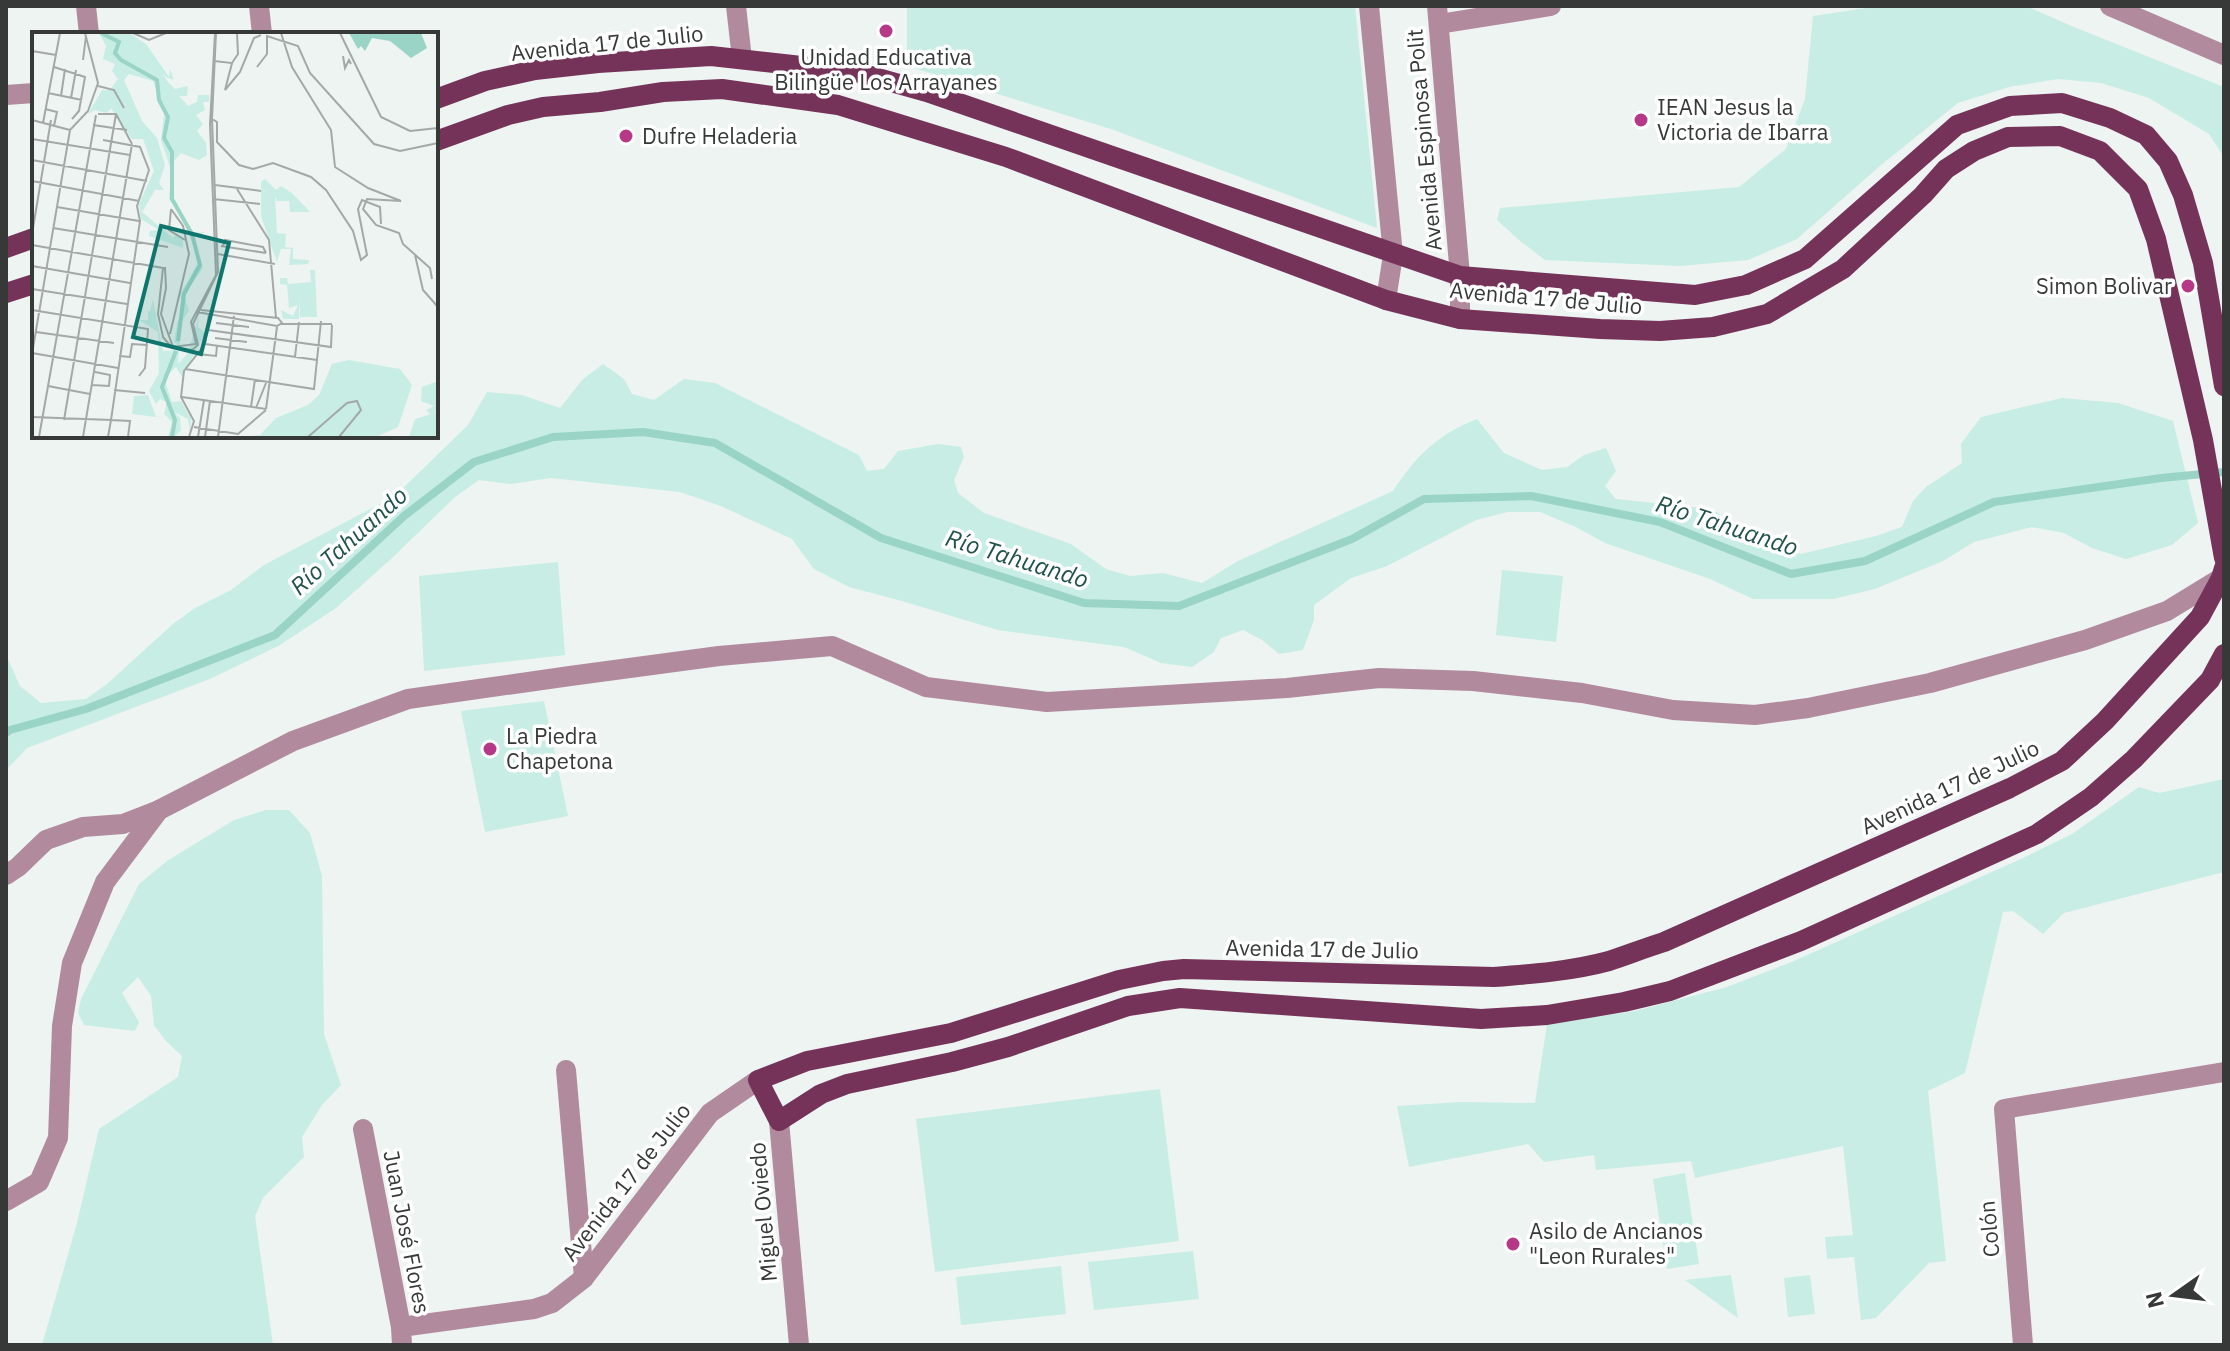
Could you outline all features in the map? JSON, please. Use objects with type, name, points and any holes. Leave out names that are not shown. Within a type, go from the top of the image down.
[{"type":"main road","name":"Avenida 17 de Julio","points":[[438,98],[485,81],[535,70],[598,63],[711,56],[856,72],[901,83],[1460,276],[1695,295],[1746,285],[1805,259],[1957,125],[2010,106],[2062,103],[2110,118],[2146,135],[2168,161],[2183,195],[2203,263],[2224,386]]},
{"type":"main road","name":"Avenida 17 de Julio","points":[[438,140],[508,115],[543,107],[663,92],[722,89],[838,105],[1006,157],[1386,300],[1460,319],[1600,329],[1660,331],[1713,327],[1767,314],[1843,269],[1923,195],[1946,169],[1974,151],[2008,137],[2060,136],[2100,151],[2138,189],[2156,239],[2203,440],[2223,568],[2200,617],[2105,721],[2062,761],[2010,788],[1692,930],[1607,961],[1541,973],[1494,977],[1163,971],[1119,980],[951,1033],[807,1061],[758,1080]]},
{"type":"main road","points":[[6,248],[32,239]]},
{"type":"main road","points":[[6,293],[32,285]]},
{"type":"main road","points":[[779,1121],[821,1094],[847,1084],[1008,1047],[1128,1006],[1180,998],[1481,1019],[1547,1015],[1670,991],[1801,941],[2037,834],[2091,797],[2134,759],[2210,680],[2224,654]]},
{"type":"main road","name":"Miguel Oviedo","points":[[758,1080],[779,1121]]},
{"type":"street","points":[[86,6],[89,32]]},
{"type":"street","points":[[259,6],[262,32]]},
{"type":"street","points":[[736,6],[742,59]]},
{"type":"street","name":"Avenida Espinosa Polit","points":[[1369,6],[1393,255],[1386,300]]},
{"type":"street","points":[[1438,15],[1551,6]]},
{"type":"street","points":[[2110,6],[2224,55]]},
{"type":"street","name":"Avenida Espinosa Polit","points":[[1438,15],[1460,276],[1460,319]]},
{"type":"street","points":[[6,95],[32,93]]},
{"type":"street","points":[[6,875],[46,840],[83,827],[123,824],[159,810],[293,741],[408,699],[733,655],[832,646],[926,687],[1047,702],[1287,688],[1379,678],[1473,681],[1582,693],[1673,710],[1755,715],[1808,708],[1930,683],[2085,640],[2167,611],[2223,568]]},
{"type":"street","points":[[2167,611],[2200,617]]},
{"type":"street","points":[[6,1201],[39,1182],[58,1138],[62,1026],[72,963],[105,882],[159,810]]},
{"type":"street","points":[[566,1070],[584,1278]]},
{"type":"street","name":"Colón","points":[[2023,1345],[2004,1109],[2224,1072]]},
{"type":"street","name":"Avenida 17 de Julio","points":[[402,1336],[552,1303],[584,1278],[710,1113],[758,1080]]},
{"type":"street","name":"Miguel Oviedo","points":[[779,1121],[799,1345]]},
{"type":"street","name":"Juan José Flores","points":[[363,1129],[402,1336]]},
{"type":"green space","points":[[907,6],[1355,6],[1377,228],[1111,129],[907,66]]},
{"type":"green space","points":[[1880,6],[2026,6],[2224,87],[2224,157],[2209,134],[2149,98],[2101,83],[2058,79],[2009,87],[1958,103],[1797,239],[1748,260],[1680,266],[1545,260],[1497,220],[1500,208],[1739,187],[1786,149],[1805,99],[1813,16]]},
{"type":"green space","points":[[603,364],[624,379],[632,394],[654,400],[684,379],[715,383],[859,455],[867,471],[884,469],[898,451],[938,444],[961,447],[964,457],[954,480],[958,493],[984,513],[1071,544],[1106,569],[1130,576],[1163,573],[1202,583],[1238,561],[1393,491],[1410,467],[1439,439],[1477,419],[1504,453],[1542,470],[1567,467],[1584,455],[1606,448],[1616,471],[1605,486],[1616,499],[1711,509],[1769,542],[1801,554],[1902,527],[1913,501],[1926,487],[1962,463],[1961,444],[1981,417],[2062,398],[2118,403],[2173,421],[2198,523],[2172,545],[2126,559],[2092,548],[2064,533],[2032,527],[1974,542],[1943,561],[1875,589],[1833,599],[1753,599],[1710,579],[1605,543],[1540,512],[1508,512],[1476,520],[1387,566],[1351,578],[1314,605],[1314,620],[1303,650],[1279,654],[1243,630],[1221,638],[1214,652],[1192,667],[1161,663],[1124,647],[998,630],[849,587],[814,569],[792,539],[721,506],[680,492],[551,478],[511,484],[479,480],[455,497],[336,608],[280,645],[210,679],[27,748],[6,770],[6,655],[20,686],[41,703],[86,699],[195,608],[231,590],[264,565],[395,496],[468,425],[487,392],[522,395],[560,408],[583,379]]},
{"type":"green space","points":[[558,562],[565,655],[424,671],[419,576]]},
{"type":"green space","points":[[1502,570],[1563,576],[1556,642],[1496,635]]},
{"type":"green space","points":[[544,701],[568,816],[485,832],[461,711]]},
{"type":"green space","points":[[2224,779],[2224,872],[2064,913],[2043,934],[2013,911],[2003,912],[1965,1073],[1928,1091],[1946,1261],[1929,1263],[1876,1318],[1861,1320],[1854,1257],[1827,1259],[1825,1237],[1853,1235],[1843,1146],[1695,1178],[1691,1161],[1596,1170],[1594,1155],[1544,1162],[1528,1144],[1409,1167],[1397,1106],[1461,1102],[1535,1103],[1547,1024],[1635,1011],[1727,987],[1794,961],[2023,858],[2072,834],[2139,787],[2159,793]]},
{"type":"green space","points":[[266,810],[289,810],[310,833],[322,876],[324,1034],[341,1085],[322,1105],[302,1137],[304,1157],[263,1198],[255,1216],[273,1345],[42,1345],[77,1223],[99,1129],[178,1077],[182,1056],[154,1025],[151,996],[138,977],[122,993],[139,1022],[135,1031],[84,1025],[78,1013],[81,999],[139,884],[167,861],[234,820]]},
{"type":"green space","points":[[1160,1089],[1179,1241],[935,1272],[916,1119]]},
{"type":"green space","points":[[1685,1173],[1699,1264],[1667,1269],[1653,1179]]},
{"type":"green space","points":[[1193,1251],[1199,1299],[1094,1310],[1088,1262]]},
{"type":"green space","points":[[1061,1266],[1066,1314],[961,1325],[956,1277]]},
{"type":"green space","points":[[1731,1275],[1738,1318],[1685,1280]]},
{"type":"green space","points":[[1810,1275],[1815,1314],[1788,1317],[1784,1278]]},
{"type":"waterway","name":"Río Tahuando","points":[[6,733],[86,709],[275,635],[404,516],[474,462],[553,437],[643,432],[715,443],[881,538],[1084,603],[1179,606],[1352,539],[1424,499],[1531,496],[1660,522],[1791,574],[1865,561],[1994,502],[2224,472]]},
{"type":"place","name":"Unidad Educativa Bilingüe Los Arrayanes","points":[[886,31]]},
{"type":"place","name":"IEAN Jesus la Victoria de Ibarra","points":[[1641,120]]},
{"type":"place","name":"Dufre Heladeria","points":[[626,136]]},
{"type":"place","name":"Simon Bolivar","points":[[2188,286]]},
{"type":"place","name":"La Piedra Chapetona","points":[[490,749]]},
{"type":"place","name":"Asilo de Ancianos \"Leon Rurales\"","points":[[1513,1244]]}]
